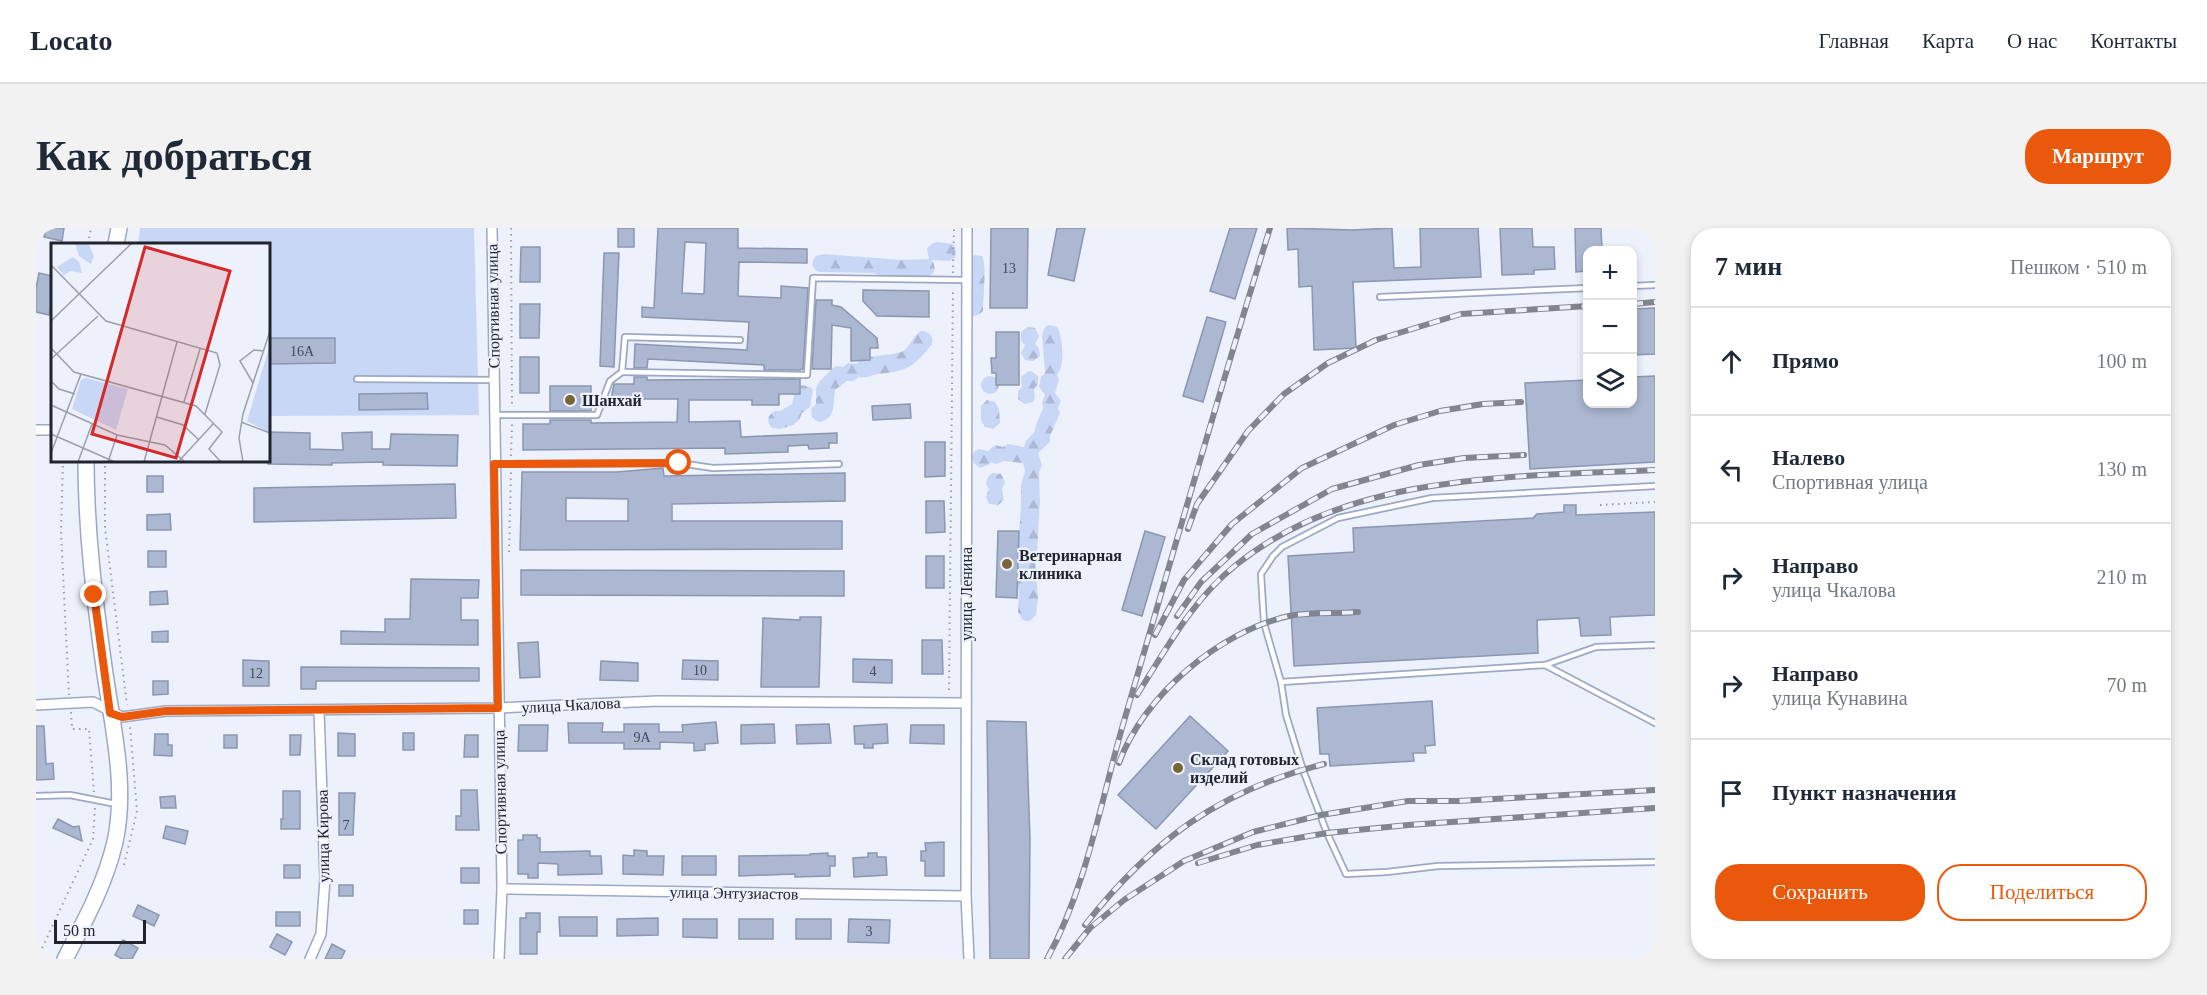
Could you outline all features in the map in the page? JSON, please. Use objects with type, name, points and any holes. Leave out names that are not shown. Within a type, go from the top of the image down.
[{"type":"main road","points":[[116,243],[119,228]]},
{"type":"main road","points":[[65,959],[105,877],[115,840],[120,805],[116,741],[92,583],[86,512],[86,462]]},
{"type":"street","name":"Спортивная улица","points":[[492,228],[502,889],[499,959]]},
{"type":"street","name":"улица Ленина","points":[[967,228],[966,896],[969,959]]},
{"type":"street","name":"улица Чкалова","points":[[36,705],[93,702],[110,713],[122,717],[166,711],[498,708],[658,701],[966,703]]},
{"type":"street","name":"улица Кирова","points":[[310,959],[321,934],[325,879],[320,711]]},
{"type":"street","name":"улица Энтузиастов","points":[[502,889],[966,896]]},
{"type":"lane","points":[[494,415],[597,415],[610,381],[622,372],[807,375],[813,278],[966,280]]},
{"type":"lane","points":[[1637,286],[1655,285]]},
{"type":"lane","points":[[1380,297],[1583,288]]},
{"type":"lane","points":[[622,372],[625,337],[740,340]]},
{"type":"lane","points":[[357,379],[494,380]]},
{"type":"lane","points":[[494,464],[679,463],[713,468],[839,464]]},
{"type":"lane","points":[[1655,486],[1432,498],[1338,518],[1282,547],[1261,574],[1264,623],[1281,682],[1286,715],[1303,770],[1327,833],[1346,874],[1438,866],[1655,862]]},
{"type":"lane","points":[[1281,682],[1545,665],[1596,647],[1655,645]]},
{"type":"lane","points":[[1545,665],[1655,723]]},
{"type":"lane","points":[[36,796],[70,795],[120,805]]},
{"type":"path","points":[[88,243],[91,228]]},
{"type":"path","points":[[509,552],[512,415],[511,228]]},
{"type":"path","points":[[949,690],[954,228]]},
{"type":"path","points":[[1600,505],[1655,502]]},
{"type":"green space","points":[[140,228],[474,228],[479,415],[270,416],[270,243],[138,243]]},
{"type":"green space","points":[[938,242],[953,244],[956,256],[950,261],[932,260],[935,270],[928,277],[894,278],[874,273],[820,272],[813,265],[816,256],[824,254],[902,260],[929,259],[927,248]]},
{"type":"green space","points":[[982,256],[984,282],[983,311],[972,316],[968,315],[970,257]]},
{"type":"green space","points":[[1049,325],[1057,327],[1061,337],[1062,359],[1055,393],[1061,401],[1058,408],[1060,413],[1050,436],[1050,442],[1038,453],[1042,465],[1039,472],[1040,499],[1035,560],[1038,598],[1036,615],[1030,621],[1025,621],[1018,612],[1017,579],[1020,560],[1018,545],[1021,485],[1025,471],[1023,463],[1004,461],[996,464],[991,462],[980,468],[974,463],[973,456],[979,449],[988,451],[995,445],[1003,447],[1008,444],[1024,447],[1035,431],[1045,395],[1039,387],[1041,377],[1045,373],[1042,335],[1045,327]]},
{"type":"green space","points":[[1027,327],[1035,328],[1039,336],[1035,344],[1039,348],[1040,356],[1033,361],[1025,360],[1021,353],[1025,345],[1021,341],[1021,332]]},
{"type":"green space","points":[[921,331],[930,334],[932,344],[909,367],[847,381],[835,390],[831,415],[824,421],[818,422],[812,417],[811,409],[816,404],[816,389],[819,382],[833,368],[843,367],[848,363],[856,364],[866,358],[901,352]]},
{"type":"green space","points":[[1031,371],[1038,376],[1038,384],[1034,389],[1033,402],[1025,404],[1018,399],[1018,391],[1022,387],[1021,377]]},
{"type":"green space","points":[[986,376],[994,376],[999,381],[997,392],[986,394],[981,389],[981,381]]},
{"type":"green space","points":[[802,385],[813,390],[810,407],[793,425],[780,429],[772,428],[768,421],[770,414],[792,404],[795,391]]},
{"type":"green space","points":[[987,400],[995,402],[999,409],[1000,423],[993,429],[985,427],[981,420],[981,406]]},
{"type":"green space","points":[[993,473],[1001,474],[1005,482],[1002,489],[1004,500],[998,505],[989,504],[986,497],[989,489],[987,480]]},
{"type":"building","points":[[46,228],[64,228],[62,241],[44,237]]},
{"type":"building","points":[[618,228],[634,228],[634,247],[618,247]]},
{"type":"building","points":[[658,228],[738,228],[738,248],[807,249],[807,263],[739,262],[738,296],[781,298],[781,286],[808,288],[803,369],[764,370],[764,365],[648,359],[647,368],[634,368],[635,344],[747,350],[749,322],[642,317],[642,307],[654,308]],"holes":[[[685,242],[706,243],[704,294],[682,293]]]},
{"type":"building","points":[[991,228],[1028,228],[1027,308],[990,308]]},
{"type":"building","points":[[1057,228],[1085,228],[1074,281],[1048,275]]},
{"type":"building","points":[[1230,228],[1257,228],[1235,299],[1210,291]]},
{"type":"building","points":[[1287,228],[1352,230],[1392,228],[1394,268],[1421,267],[1420,228],[1478,228],[1481,277],[1353,282],[1356,348],[1314,350],[1312,286],[1299,287],[1298,249],[1288,250]]},
{"type":"building","points":[[1500,228],[1532,228],[1533,247],[1554,247],[1555,269],[1534,270],[1534,274],[1502,275]]},
{"type":"building","points":[[1575,228],[1601,228],[1602,246],[1583,246],[1583,271],[1576,272]]},
{"type":"building","points":[[521,247],[540,247],[540,282],[520,282]]},
{"type":"building","points":[[604,253],[619,253],[614,367],[600,366]]},
{"type":"building","points":[[39,273],[51,276],[49,315],[36,312],[36,288]]},
{"type":"building","points":[[863,290],[929,291],[929,317],[877,316],[863,301]]},
{"type":"building","points":[[816,300],[832,300],[832,305],[841,307],[877,338],[878,348],[870,348],[870,360],[851,361],[851,328],[832,325],[831,369],[812,369]]},
{"type":"building","points":[[520,304],[540,304],[539,338],[520,338]]},
{"type":"building","points":[[1655,308],[1655,354],[1637,355],[1637,309]]},
{"type":"building","points":[[1207,317],[1226,322],[1203,402],[1183,396]]},
{"type":"building","points":[[996,332],[1019,332],[1019,385],[996,385],[996,373],[992,373],[991,358],[996,358]]},
{"type":"building","points":[[270,338],[335,338],[335,363],[270,364]]},
{"type":"building","points":[[520,357],[539,357],[539,393],[520,393]]},
{"type":"building","points":[[1655,376],[1655,462],[1530,469],[1525,383],[1583,380],[1583,408],[1637,408],[1637,377]]},
{"type":"building","points":[[634,377],[647,377],[647,380],[800,379],[800,394],[779,394],[779,405],[752,405],[752,400],[689,400],[689,422],[740,421],[741,437],[837,433],[837,443],[829,443],[829,448],[809,449],[808,445],[788,446],[788,452],[725,454],[725,448],[523,450],[523,424],[550,424],[550,420],[591,420],[591,423],[677,422],[678,399],[611,399],[614,384],[634,384]]},
{"type":"building","points":[[550,386],[591,386],[591,411],[550,411]]},
{"type":"building","points":[[427,393],[428,409],[359,410],[359,394]]},
{"type":"building","points":[[910,404],[911,418],[873,420],[872,406]]},
{"type":"building","points":[[270,432],[310,433],[310,449],[343,450],[342,433],[372,432],[372,449],[390,449],[391,434],[458,435],[457,466],[383,465],[383,462],[332,463],[332,465],[268,464],[270,462]]},
{"type":"building","points":[[925,442],[945,442],[945,476],[925,477]]},
{"type":"building","points":[[663,468],[664,476],[845,473],[845,501],[672,504],[672,521],[842,521],[842,549],[520,550],[522,472],[617,472]],"holes":[[[566,498],[628,499],[628,521],[566,521]]]},
{"type":"building","points":[[147,476],[163,476],[163,492],[147,492]]},
{"type":"building","points":[[455,484],[456,518],[254,522],[254,488]]},
{"type":"building","points":[[926,501],[944,501],[945,532],[926,533]]},
{"type":"building","points":[[1564,505],[1576,505],[1576,515],[1655,512],[1655,615],[1610,617],[1611,635],[1581,636],[1579,618],[1537,620],[1538,653],[1294,666],[1288,556],[1354,552],[1353,528],[1533,518],[1537,514],[1564,512]]},
{"type":"building","points":[[170,514],[171,530],[147,530],[147,515]]},
{"type":"building","name":"Ветеринарная клиника","points":[[998,531],[1019,531],[1017,598],[996,597]]},
{"type":"building","points":[[1145,531],[1165,537],[1142,616],[1122,610]]},
{"type":"building","points":[[148,551],[166,551],[166,567],[148,567]]},
{"type":"building","points":[[926,556],[944,556],[944,588],[926,588]]},
{"type":"building","points":[[521,570],[844,571],[844,596],[521,595]]},
{"type":"building","points":[[411,579],[479,580],[478,598],[461,598],[461,620],[478,620],[478,645],[341,644],[341,631],[385,632],[385,619],[410,619]]},
{"type":"building","points":[[167,591],[168,604],[150,605],[150,592]]},
{"type":"building","points":[[800,617],[821,617],[819,687],[761,687],[763,618],[800,620]]},
{"type":"building","points":[[168,631],[168,642],[152,642],[152,632]]},
{"type":"building","points":[[922,640],[942,640],[943,674],[922,674]]},
{"type":"building","points":[[538,642],[540,677],[520,678],[518,643]]},
{"type":"building","points":[[853,659],[892,660],[892,683],[853,682]]},
{"type":"building","points":[[243,660],[269,661],[269,686],[243,686]]},
{"type":"building","points":[[683,660],[718,661],[718,680],[682,679]]},
{"type":"building","points":[[601,661],[638,663],[638,681],[600,680]]},
{"type":"building","points":[[301,667],[479,668],[479,681],[316,681],[316,689],[301,689]]},
{"type":"building","points":[[153,681],[168,681],[168,694],[153,695]]},
{"type":"building","points":[[1432,701],[1435,745],[1425,746],[1426,753],[1413,753],[1414,761],[1330,766],[1329,754],[1320,754],[1317,708]]},
{"type":"building","points":[[1190,716],[1228,751],[1156,829],[1118,795]]},
{"type":"building","points":[[987,721],[1026,722],[1030,839],[1029,959],[990,959]]},
{"type":"building","points":[[716,722],[718,743],[705,744],[705,750],[694,751],[694,743],[660,742],[660,749],[624,749],[624,743],[569,743],[568,723],[603,723],[602,732],[624,732],[624,724],[659,724],[659,732],[683,732],[682,725]]},
{"type":"building","points":[[774,724],[775,743],[741,744],[741,725]]},
{"type":"building","points":[[829,724],[831,743],[797,744],[796,725]]},
{"type":"building","points":[[887,724],[888,743],[873,744],[873,748],[864,748],[864,744],[855,744],[854,726]]},
{"type":"building","points":[[519,725],[548,725],[547,751],[518,751]]},
{"type":"building","points":[[911,725],[944,725],[944,744],[910,743]]},
{"type":"building","points":[[36,726],[44,726],[46,764],[53,763],[54,779],[36,780]]},
{"type":"building","points":[[338,733],[355,734],[355,756],[338,756]]},
{"type":"building","points":[[403,733],[414,733],[414,750],[403,750]]},
{"type":"building","points":[[155,734],[168,734],[168,745],[172,745],[172,756],[154,755]]},
{"type":"building","points":[[224,735],[237,735],[237,748],[224,748]]},
{"type":"building","points":[[290,735],[301,735],[300,755],[290,755]]},
{"type":"building","points":[[465,735],[478,735],[478,757],[464,757]]},
{"type":"building","points":[[461,790],[477,790],[479,830],[456,830],[456,816],[461,816]]},
{"type":"building","points":[[283,791],[300,791],[300,829],[281,829]]},
{"type":"building","points":[[339,793],[355,793],[353,835],[339,835]]},
{"type":"building","points":[[175,796],[176,808],[161,808],[160,797]]},
{"type":"building","points":[[58,819],[73,827],[79,826],[82,841],[53,828]]},
{"type":"building","points":[[166,826],[188,831],[185,844],[163,838]]},
{"type":"building","points":[[523,835],[537,835],[537,838],[540,838],[540,852],[590,851],[590,856],[601,856],[602,874],[558,875],[558,864],[538,863],[538,878],[528,878],[528,874],[518,874],[518,840],[523,840]]},
{"type":"building","points":[[944,842],[944,876],[925,876],[925,861],[921,861],[921,851],[926,851],[925,843]]},
{"type":"building","points":[[634,850],[647,851],[647,856],[664,856],[663,875],[623,874],[623,855],[634,856]]},
{"type":"building","points":[[828,853],[828,856],[835,856],[835,866],[830,866],[830,876],[795,877],[795,874],[739,876],[739,856]]},
{"type":"building","points":[[868,853],[877,853],[877,857],[886,857],[887,875],[854,877],[853,858],[868,857]]},
{"type":"building","points":[[682,856],[716,856],[716,875],[682,875]]},
{"type":"building","points":[[284,865],[300,865],[300,878],[284,878]]},
{"type":"building","points":[[461,868],[479,868],[479,883],[461,883]]},
{"type":"building","points":[[339,885],[353,885],[353,896],[339,896]]},
{"type":"building","points":[[138,905],[159,915],[154,926],[133,916]]},
{"type":"building","points":[[464,910],[478,910],[478,924],[464,924]]},
{"type":"building","points":[[276,912],[300,912],[300,926],[276,926]]},
{"type":"building","points":[[526,913],[540,913],[537,954],[520,954],[520,918],[526,918]]},
{"type":"building","points":[[559,917],[597,917],[597,936],[560,936]]},
{"type":"building","points":[[658,918],[658,935],[617,936],[617,919]]},
{"type":"building","points":[[683,919],[717,919],[717,938],[683,937]]},
{"type":"building","points":[[739,919],[773,919],[773,939],[739,939]]},
{"type":"building","points":[[796,919],[831,919],[831,939],[796,939]]},
{"type":"building","points":[[849,919],[890,920],[889,943],[848,942]]},
{"type":"building","points":[[277,934],[292,942],[285,955],[270,947]]},
{"type":"building","points":[[123,940],[138,948],[132,959],[122,959],[115,955]]},
{"type":"building","points":[[332,944],[345,951],[341,959],[325,959]]},
{"type":"railway","points":[[1047,959],[1061,931],[1083,872],[1124,721],[1270,228]]},
{"type":"railway","points":[[1637,304],[1655,302]]},
{"type":"railway","points":[[1188,529],[1197,504],[1248,431],[1284,394],[1328,363],[1376,340],[1461,314],[1583,306]]},
{"type":"railway","points":[[1155,635],[1184,580],[1232,524],[1302,468],[1394,425],[1440,411],[1483,404],[1521,402]]},
{"type":"railway","points":[[1177,616],[1201,582],[1252,534],[1332,489],[1419,465],[1464,458],[1524,455]]},
{"type":"railway","points":[[1137,695],[1193,609],[1221,578],[1236,565],[1281,535],[1330,512],[1382,496],[1436,485],[1547,475],[1655,470]]},
{"type":"railway","points":[[1119,763],[1130,738],[1146,714],[1165,691],[1211,651],[1263,624],[1289,616],[1358,612]]},
{"type":"railway","points":[[1085,925],[1136,868],[1190,823],[1252,788],[1324,764]]},
{"type":"railway","points":[[1065,959],[1090,928],[1124,900],[1184,861],[1253,832],[1321,815],[1408,801],[1458,801],[1655,790]]},
{"type":"railway","points":[[1198,863],[1257,845],[1327,833],[1408,825],[1655,808]]},
{"type":"place","name":"Шанхай","points":[[570,400]]},
{"type":"place","name":"Ветеринарная клиника","points":[[1007,564]]},
{"type":"place","name":"Склад готовых изделий","points":[[1178,768]]},
{"type":"route","points":[[94,595],[110,713],[122,717],[166,711],[498,708],[494,464],[679,463]]}]
